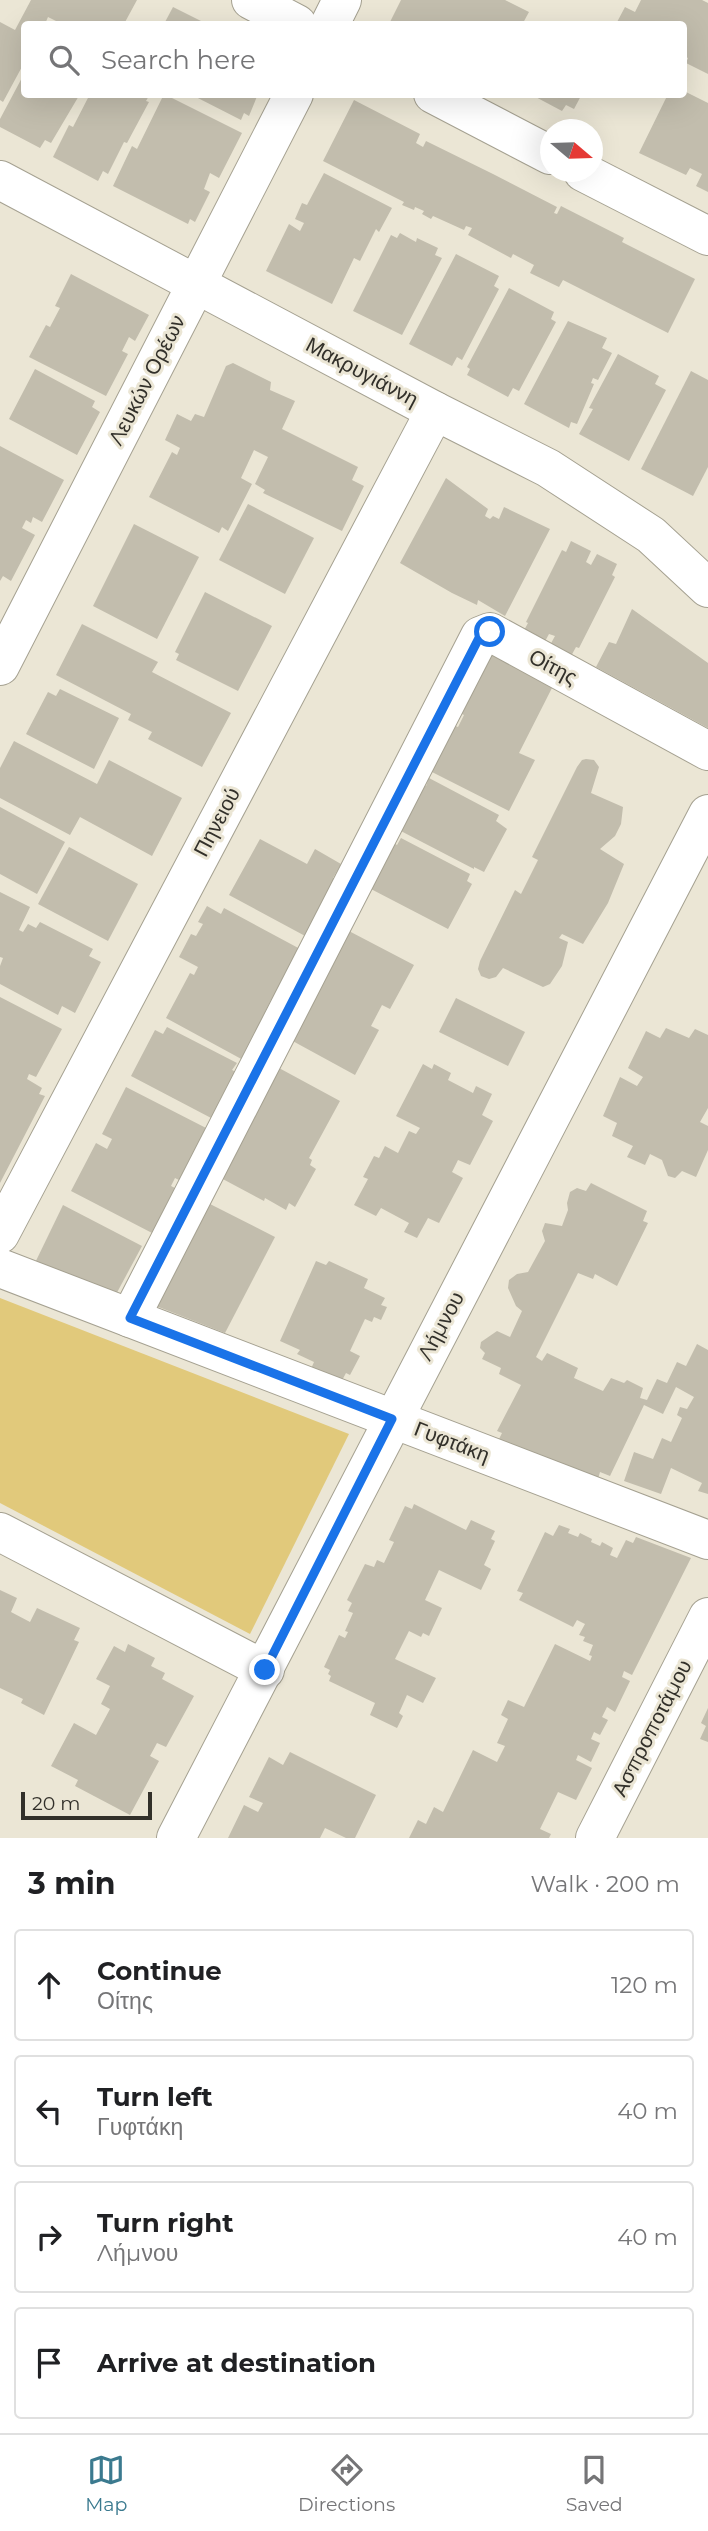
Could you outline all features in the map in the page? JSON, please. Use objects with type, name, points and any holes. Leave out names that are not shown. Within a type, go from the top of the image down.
[{"type":"street","points":[[251,0],[291,21]]},
{"type":"street","points":[[332,21],[342,0]]},
{"type":"street","name":"Λευκών Ορέων","points":[[0,666],[292,98]]},
{"type":"street","points":[[441,98],[540,149]]},
{"type":"street","name":"Μακρυγιάννη","points":[[0,180],[435,411],[548,468],[651,535],[708,588]]},
{"type":"street","points":[[603,182],[708,236]]},
{"type":"street","name":"Πηνειού","points":[[0,1234],[435,411]]},
{"type":"street","name":"Οίτης","points":[[130,1318],[480,636],[490,632],[708,751]]},
{"type":"street","name":"Λήμνου","points":[[176,1838],[708,814]]},
{"type":"street","name":"Γυφτάκη","points":[[0,1268],[708,1540]]},
{"type":"street","points":[[0,1532],[265,1670]]},
{"type":"street","name":"Ασπροποτάμου","points":[[595,1838],[708,1617]]},
{"type":"shaded area","points":[[0,1298],[349,1434],[250,1634],[0,1503]]},
{"type":"building","points":[[31,0],[137,0],[126,21],[56,21],[48,17],[46,21],[21,21],[21,69],[3,102],[0,100],[0,22],[15,30]]},
{"type":"building","points":[[401,0],[505,0],[529,12],[524,21],[390,21]]},
{"type":"building","points":[[641,0],[702,0],[708,3],[708,74],[687,64],[687,21],[618,21],[625,7],[635,12]]},
{"type":"building","points":[[173,7],[201,21],[166,21]]},
{"type":"building","points":[[21,80],[21,98],[78,98],[51,143],[45,140],[40,148],[0,127],[0,119]]},
{"type":"building","points":[[687,92],[708,103],[708,192],[696,186],[702,174],[690,168],[686,175],[639,153],[666,98],[687,98]]},
{"type":"building","points":[[88,98],[148,98],[146,101],[149,102],[127,143],[124,142],[108,174],[103,171],[98,181],[53,157],[69,125],[73,127]]},
{"type":"building","points":[[162,98],[172,98],[242,133],[219,178],[210,173],[204,189],[210,192],[195,222],[190,219],[188,224],[113,186],[132,146],[137,149]]},
{"type":"building","points":[[198,98],[256,98],[249,116],[244,113],[241,120]]},
{"type":"building","points":[[538,98],[580,98],[574,109],[566,105],[562,111]]},
{"type":"building","points":[[354,100],[420,134],[416,143],[423,147],[426,141],[493,174],[557,207],[554,213],[557,214],[561,206],[624,238],[622,242],[695,279],[668,333],[563,280],[559,287],[530,273],[534,265],[513,254],[511,258],[468,235],[472,228],[466,226],[464,230],[433,216],[431,219],[422,214],[424,211],[402,205],[404,202],[323,161]]},
{"type":"building","points":[[324,173],[392,208],[379,232],[376,229],[360,261],[354,258],[332,304],[266,271],[289,224],[300,231],[304,223],[295,219],[302,203],[307,205]]},
{"type":"building","points":[[400,233],[416,242],[417,238],[438,248],[435,255],[442,258],[402,335],[353,311],[391,235],[397,238]]},
{"type":"building","points":[[456,254],[499,276],[494,286],[499,289],[462,360],[457,357],[452,366],[409,344]]},
{"type":"building","points":[[71,274],[149,315],[135,341],[129,337],[122,351],[128,354],[106,396],[29,357],[46,325],[50,327],[60,308],[55,306]]},
{"type":"building","points":[[509,288],[554,312],[551,319],[556,322],[519,391],[513,388],[508,397],[467,375],[470,369],[467,367]]},
{"type":"building","points":[[568,321],[607,338],[602,348],[612,353],[598,380],[593,378],[591,383],[594,384],[577,424],[571,422],[569,428],[524,404]]},
{"type":"building","points":[[618,354],[659,376],[655,384],[666,390],[629,461],[579,434],[593,409],[589,408]]},
{"type":"building","points":[[233,363],[271,382],[270,390],[295,401],[282,429],[358,467],[352,480],[364,486],[342,531],[263,493],[265,490],[255,484],[268,457],[254,450],[241,478],[252,484],[228,531],[222,527],[219,533],[149,497],[172,452],[177,455],[180,448],[165,440],[177,414],[191,421],[195,414],[204,417],[226,366]]},
{"type":"building","points":[[35,369],[95,401],[92,407],[100,412],[77,455],[9,419]]},
{"type":"building","points":[[691,371],[708,380],[708,467],[693,496],[641,469]]},
{"type":"building","points":[[0,446],[64,480],[42,522],[33,517],[31,523],[26,520],[22,528],[35,535],[11,581],[3,576],[0,581]]},
{"type":"building","points":[[446,478],[488,509],[485,516],[490,519],[493,516],[499,519],[504,507],[550,529],[505,616],[478,600],[477,605],[452,593],[400,563]]},
{"type":"building","points":[[248,504],[314,538],[285,594],[219,560]]},
{"type":"building","points":[[134,524],[199,557],[157,639],[93,606]]},
{"type":"building","points":[[571,541],[591,551],[586,562],[591,565],[597,554],[617,564],[612,575],[615,577],[579,648],[576,647],[570,658],[549,647],[555,636],[549,634],[543,645],[522,634],[562,550],[566,552]]},
{"type":"building","points":[[205,592],[272,626],[238,691],[176,660],[179,654],[175,652]]},
{"type":"building","points":[[632,609],[708,663],[708,728],[596,667],[609,642],[616,644]]},
{"type":"building","points":[[82,624],[158,662],[152,672],[231,713],[202,767],[148,739],[152,732],[128,720],[131,714],[56,675]]},
{"type":"building","points":[[491,652],[554,684],[519,753],[535,760],[509,811],[430,771],[453,725],[458,727],[464,715],[460,713]]},
{"type":"building","points":[[60,689],[119,718],[94,769],[26,734],[48,692],[56,696]]},
{"type":"building","points":[[14,741],[97,784],[109,760],[182,798],[152,856],[80,817],[70,835],[0,798],[0,768]]},
{"type":"building","points":[[586,759],[594,760],[599,767],[591,793],[623,807],[621,824],[615,836],[600,849],[624,864],[608,903],[583,944],[562,934],[559,938],[568,942],[562,966],[550,984],[543,987],[503,968],[496,977],[489,979],[481,976],[478,969],[480,961],[515,890],[521,894],[538,860],[532,857],[577,767]]},
{"type":"building","points":[[429,778],[499,815],[496,821],[507,829],[484,872],[397,829],[421,783],[426,786]]},
{"type":"building","points":[[0,807],[65,842],[37,894],[0,874]]},
{"type":"building","points":[[401,838],[470,874],[467,881],[472,884],[448,929],[369,888],[392,842],[397,845]]},
{"type":"building","points":[[260,839],[307,864],[315,849],[341,864],[333,878],[337,880],[307,937],[229,895]]},
{"type":"building","points":[[69,847],[138,884],[108,941],[38,904]]},
{"type":"building","points":[[0,892],[30,907],[19,930],[23,932],[28,924],[36,928],[40,922],[93,949],[89,956],[101,962],[75,1013],[62,1006],[58,1015],[0,984],[3,958],[0,957]]},
{"type":"building","points":[[207,906],[221,914],[224,908],[302,950],[275,1002],[271,1000],[265,1012],[269,1015],[245,1061],[166,1018],[190,973],[194,975],[198,967],[179,957],[191,934],[196,936],[203,924],[198,922]]},
{"type":"building","points":[[347,930],[414,965],[390,1009],[382,1005],[371,1026],[379,1030],[355,1075],[289,1039]]},
{"type":"building","points":[[0,997],[62,1029],[36,1077],[29,1074],[27,1079],[42,1088],[39,1094],[45,1096],[0,1183]]},
{"type":"building","points":[[456,998],[525,1032],[508,1066],[439,1032]]},
{"type":"building","points":[[167,1027],[237,1063],[232,1070],[238,1073],[213,1119],[131,1076],[155,1030],[163,1034]]},
{"type":"building","points":[[666,1028],[689,1038],[695,1029],[708,1035],[708,1108],[700,1122],[708,1126],[708,1150],[696,1177],[682,1171],[675,1178],[668,1176],[662,1160],[650,1154],[645,1165],[627,1157],[633,1146],[612,1136],[617,1123],[603,1116],[620,1077],[637,1086],[643,1077],[628,1068],[646,1031],[660,1038]]},
{"type":"building","points":[[423,1064],[432,1069],[434,1064],[451,1073],[448,1080],[473,1093],[476,1086],[492,1094],[482,1115],[493,1121],[470,1165],[458,1160],[452,1172],[463,1178],[439,1223],[428,1218],[417,1238],[404,1232],[409,1223],[381,1208],[376,1216],[354,1205],[368,1179],[363,1177],[374,1156],[379,1158],[385,1146],[398,1153],[409,1131],[416,1134],[420,1128],[396,1116]]},
{"type":"building","points":[[279,1068],[340,1101],[309,1158],[312,1160],[310,1165],[316,1169],[295,1207],[289,1203],[286,1210],[219,1177]]},
{"type":"building","points":[[126,1087],[208,1129],[181,1181],[175,1178],[171,1186],[177,1189],[154,1234],[71,1191],[96,1143],[107,1149],[112,1139],[102,1134]]},
{"type":"building","points":[[591,1183],[647,1211],[643,1221],[648,1223],[617,1286],[595,1274],[593,1279],[578,1273],[536,1357],[542,1361],[547,1353],[578,1368],[574,1378],[603,1391],[611,1378],[624,1383],[627,1380],[643,1388],[640,1398],[647,1400],[657,1379],[667,1383],[677,1362],[686,1366],[697,1344],[708,1350],[708,1494],[698,1491],[702,1483],[671,1468],[661,1494],[624,1481],[634,1452],[653,1459],[662,1438],[671,1442],[682,1418],[677,1415],[680,1407],[687,1409],[694,1397],[676,1387],[663,1414],[644,1405],[610,1476],[600,1472],[598,1479],[497,1443],[502,1433],[497,1431],[521,1385],[499,1374],[501,1368],[482,1359],[485,1353],[480,1348],[481,1342],[497,1331],[510,1337],[522,1311],[516,1306],[508,1288],[509,1280],[517,1274],[528,1272],[545,1241],[542,1231],[545,1223],[562,1226],[568,1210],[570,1192],[577,1188],[586,1191]]},
{"type":"building","points":[[210,1204],[275,1237],[225,1333],[156,1306]]},
{"type":"building","points":[[63,1205],[142,1246],[113,1300],[33,1267]]},
{"type":"building","points":[[316,1261],[326,1265],[329,1261],[368,1279],[364,1288],[385,1298],[381,1305],[387,1307],[381,1320],[374,1317],[372,1322],[365,1319],[350,1351],[360,1356],[350,1375],[346,1373],[339,1386],[310,1371],[314,1362],[297,1354],[300,1350],[280,1341]]},
{"type":"building","points":[[414,1504],[466,1530],[471,1520],[495,1531],[491,1539],[495,1541],[484,1565],[491,1569],[481,1590],[439,1570],[425,1600],[442,1608],[429,1636],[423,1633],[421,1637],[409,1631],[395,1659],[436,1678],[423,1703],[407,1695],[399,1713],[403,1716],[397,1728],[370,1715],[375,1703],[329,1681],[330,1670],[324,1667],[339,1635],[345,1638],[348,1632],[345,1631],[353,1613],[348,1611],[352,1603],[347,1600],[365,1564],[374,1567],[377,1560],[384,1563],[394,1542],[389,1540],[405,1506],[412,1509]]},
{"type":"building","points":[[559,1525],[570,1529],[568,1533],[578,1537],[580,1533],[592,1539],[591,1542],[600,1546],[602,1542],[613,1548],[610,1555],[617,1558],[626,1540],[633,1543],[636,1537],[691,1558],[632,1675],[624,1671],[622,1677],[630,1681],[615,1712],[607,1707],[602,1717],[608,1720],[600,1735],[594,1732],[591,1739],[600,1743],[591,1762],[578,1755],[576,1760],[592,1768],[576,1800],[558,1792],[540,1829],[551,1834],[549,1838],[409,1838],[418,1820],[426,1824],[434,1807],[443,1812],[473,1750],[497,1762],[505,1746],[497,1743],[508,1719],[501,1715],[508,1700],[524,1707],[555,1644],[590,1661],[593,1645],[583,1641],[585,1637],[579,1635],[585,1624],[577,1620],[573,1627],[519,1600],[523,1593],[517,1591],[545,1532],[553,1536]]},
{"type":"building","points":[[0,1590],[17,1598],[11,1612],[30,1622],[37,1608],[80,1628],[74,1640],[79,1642],[44,1715],[21,1703],[23,1699],[0,1688]]},
{"type":"building","points":[[128,1644],[155,1658],[151,1666],[165,1673],[162,1679],[194,1696],[166,1747],[157,1743],[150,1756],[159,1761],[130,1815],[75,1786],[78,1780],[51,1766],[74,1723],[96,1735],[110,1709],[101,1704],[110,1686],[96,1679],[114,1646],[125,1652]]},
{"type":"building","points":[[708,1708],[708,1742],[700,1739],[706,1726],[701,1723]]},
{"type":"building","points":[[290,1752],[376,1795],[355,1838],[346,1838],[325,1828],[320,1838],[228,1838],[244,1805],[258,1812],[263,1803],[249,1797],[269,1757],[283,1765]]},
{"type":"route","points":[[265,1670],[392,1419],[130,1318],[480,636],[490,632]]}]
